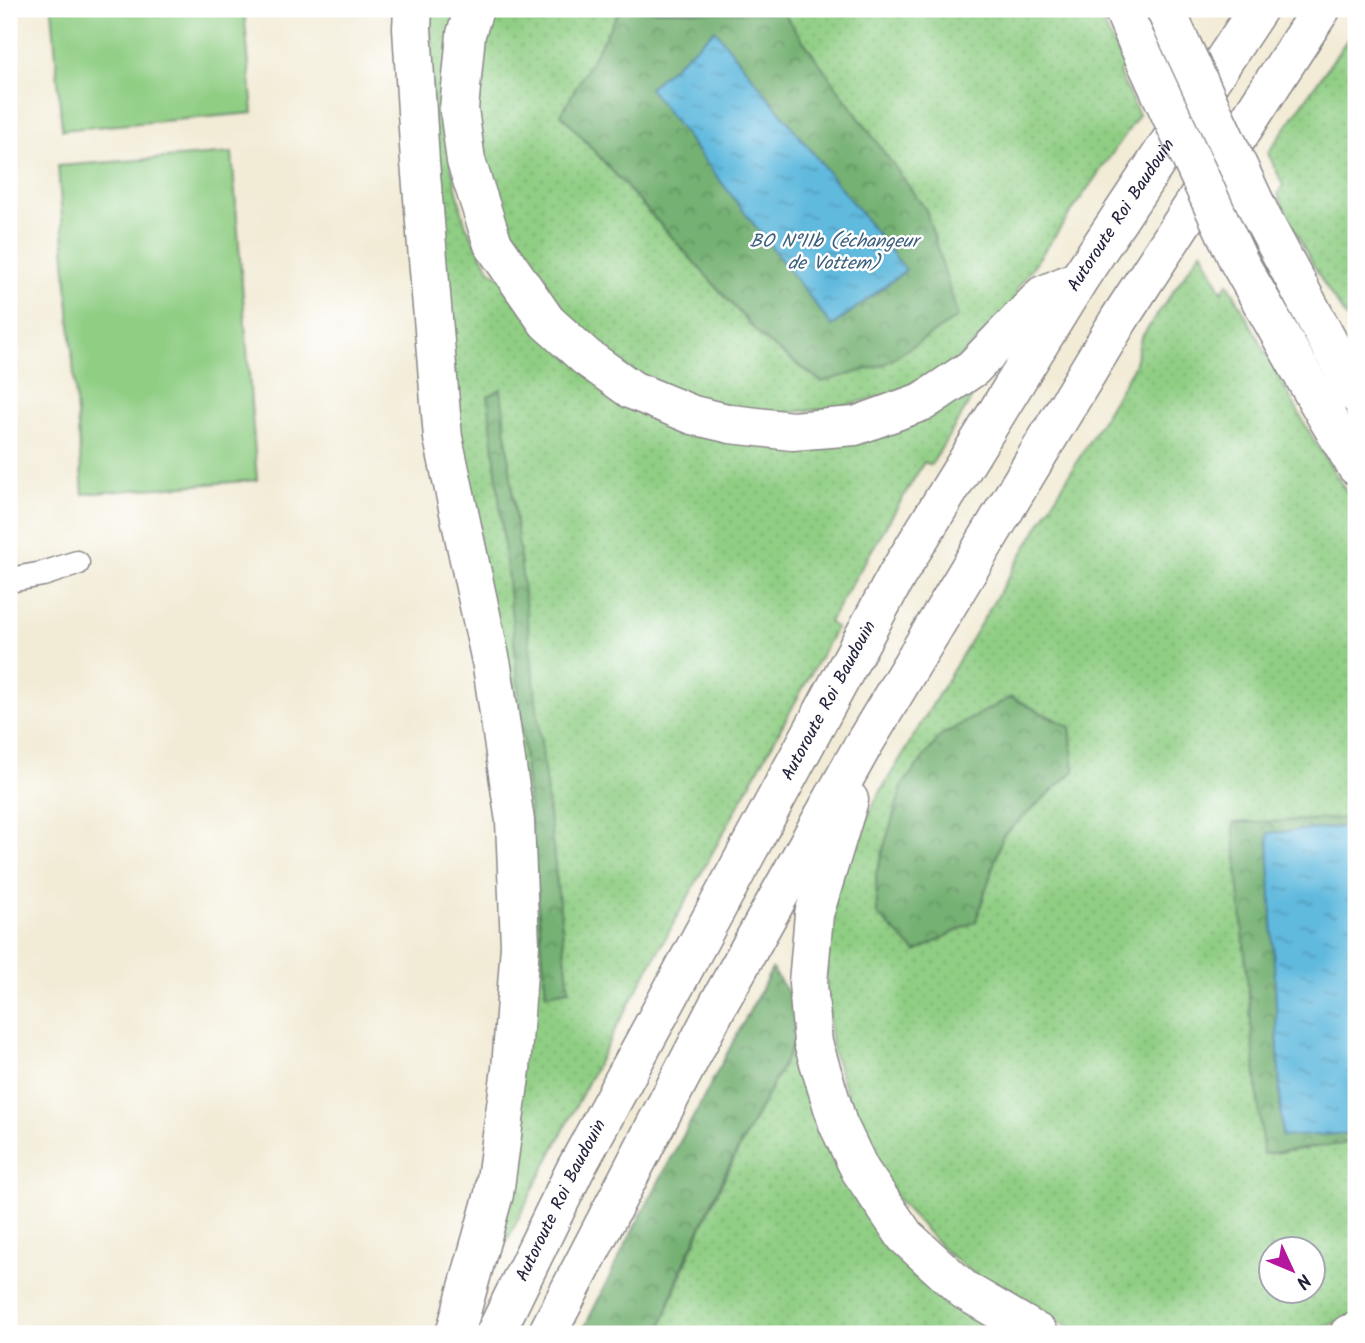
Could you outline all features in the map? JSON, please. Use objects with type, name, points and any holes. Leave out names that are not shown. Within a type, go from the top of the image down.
[{"type":"highway","points":[[413,9],[419,162],[443,438],[492,666],[515,821],[520,945],[511,1069],[494,1194],[455,1334]]},
{"type":"highway","points":[[474,9],[466,34],[459,108],[466,161],[493,244],[547,322],[586,358],[632,390],[693,415],[731,424],[792,431],[855,426],[924,401],[973,368],[1042,295],[1079,279]]},
{"type":"highway","points":[[1123,9],[1239,262],[1356,466]]},
{"type":"highway","points":[[1165,9],[1263,220],[1356,394]]},
{"type":"highway","name":"Autoroute Roi Baudouin","points":[[495,1334],[575,1170],[897,575],[1079,279],[1258,9]]},
{"type":"highway","points":[[547,1334],[719,1003],[862,747],[1120,318],[1321,9]]},
{"type":"highway","points":[[1288,267],[1356,348]]},
{"type":"highway","points":[[862,747],[844,824],[814,914],[808,983],[813,1043],[834,1113],[860,1170],[905,1236],[964,1290],[1039,1334]]},
{"type":"highway","points":[[1349,1334],[1356,1332]]},
{"type":"street","points":[[9,580],[43,574],[77,563]]},
{"type":"green space","points":[[52,9],[244,9],[253,113],[62,130]]},
{"type":"green space","points":[[430,9],[456,9],[451,166],[465,224],[490,270],[737,438],[981,383],[931,465],[924,462],[829,622],[836,628],[617,1026],[476,1301],[521,1047],[452,441],[435,226]],"holes":[[[500,389],[569,990],[546,994],[513,628]]]},
{"type":"green space","points":[[493,9],[1096,9],[1124,65],[1119,73],[1139,115],[1016,291],[1022,298],[949,367],[888,395],[835,408],[783,413],[730,408],[678,393],[623,366],[536,286],[507,237],[487,177],[476,115],[481,50]],"holes":[[[561,114],[822,382],[764,340]]]},
{"type":"green space","points":[[620,10],[783,13],[926,210],[958,317],[883,365],[822,382],[764,340],[561,114]]},
{"type":"green space","points":[[1356,27],[1356,330],[1323,281],[1295,230],[1278,194],[1283,185],[1268,153]]},
{"type":"green space","points":[[232,153],[257,480],[83,494],[58,166]]},
{"type":"green space","points":[[1202,250],[1222,292],[1228,283],[1308,430],[1356,507],[1356,818],[1234,823],[1264,1154],[1356,1142],[1356,1314],[1298,1334],[1093,1334],[1048,1319],[985,1283],[945,1251],[898,1200],[866,1152],[832,1049],[826,989],[828,919],[843,866],[875,801],[1134,366],[1141,338]],"holes":[[[1070,727],[1074,771],[1003,835]]]},
{"type":"green space","points":[[501,389],[569,990],[546,994],[513,628],[488,396]]},
{"type":"green space","points":[[1011,697],[1070,727],[1074,771],[1003,835],[976,921],[916,952],[877,914],[876,874],[903,784],[941,735]]},
{"type":"green space","points":[[1356,818],[1356,1142],[1263,1154],[1233,823]]},
{"type":"green space","points":[[772,969],[794,1001],[800,1033],[726,1172],[678,1277],[659,1334],[581,1334],[633,1230]]},
{"type":"green space","points":[[800,1033],[834,1154],[1014,1334],[659,1334],[705,1218]]},
{"type":"water","name":"BO N°11b (échangeur de Vottem)","points":[[715,30],[906,270],[832,326],[649,88]]},
{"type":"water","points":[[1356,826],[1356,1133],[1282,1137],[1268,833]]}]
